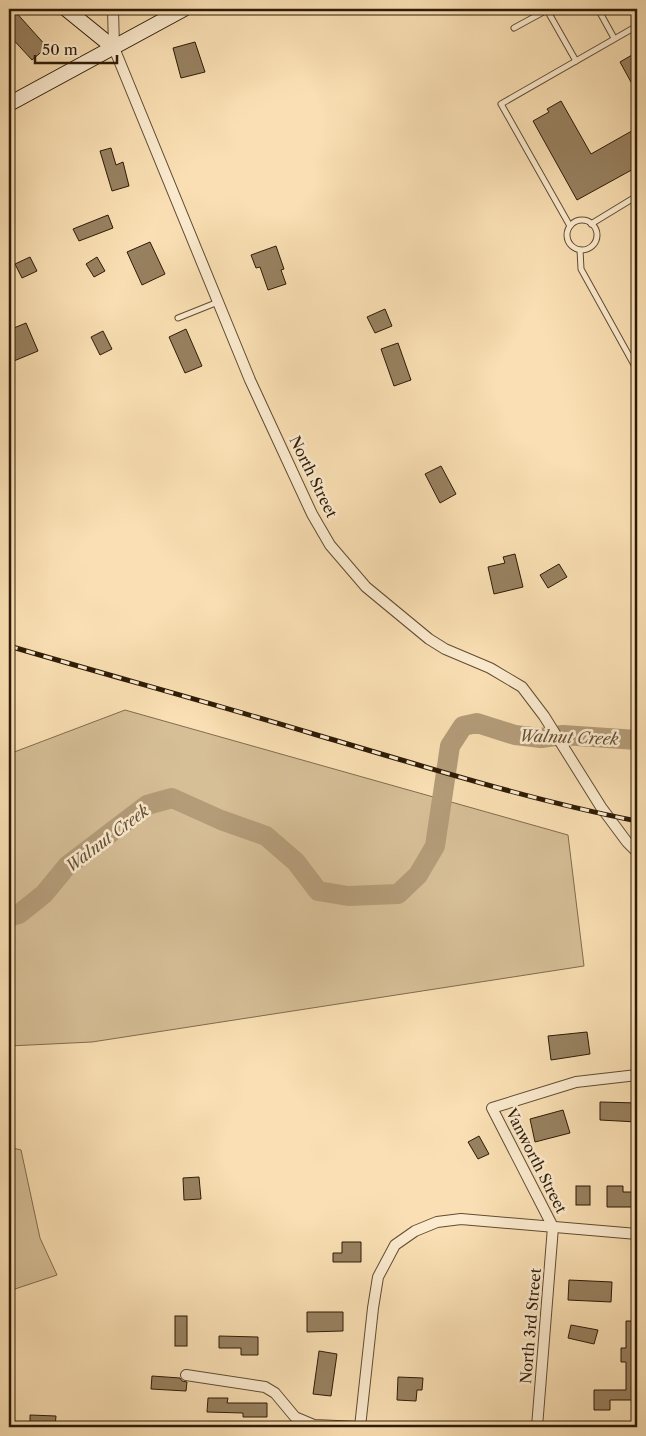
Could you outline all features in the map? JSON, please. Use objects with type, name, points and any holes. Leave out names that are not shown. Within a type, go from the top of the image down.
[{"type":"street","points":[[66,9],[114,48]]},
{"type":"street","name":"North Street","points":[[113,9],[114,48],[250,380],[312,514],[330,545],[366,587],[429,639],[445,649],[490,668],[522,687],[585,782],[622,835],[637,852]]},
{"type":"street","points":[[9,104],[184,9]]},
{"type":"street","name":"Vanworth Street","points":[[554,1227],[492,1108],[576,1082],[637,1075]]},
{"type":"street","points":[[186,1375],[265,1387],[275,1393],[295,1418],[314,1425],[360,1427],[378,1277],[395,1245],[415,1231],[437,1222],[461,1218],[637,1234]]},
{"type":"street","name":"North 3rd Street","points":[[538,1427],[554,1227]]},
{"type":"lane","points":[[598,9],[614,38]]},
{"type":"lane","points":[[514,28],[547,10],[576,61]]},
{"type":"lane","points":[[570,226],[501,104],[637,26]]},
{"type":"lane","points":[[592,224],[637,196]]},
{"type":"lane","points":[[582,220],[592,224],[597,232],[595,242],[589,248],[580,250],[572,247],[566,235],[573,222],[582,220]]},
{"type":"lane","points":[[580,250],[581,269],[636,367]]},
{"type":"lane","points":[[178,318],[218,302]]},
{"type":"shaded area","points":[[125,710],[568,835],[584,966],[92,1042],[9,1046],[9,754]]},
{"type":"shaded area","points":[[9,1147],[21,1150],[40,1238],[57,1275],[9,1291]]},
{"type":"building","points":[[9,9],[13,9],[47,47],[32,60],[9,35]]},
{"type":"building","points":[[195,42],[205,72],[181,78],[173,48]]},
{"type":"building","points":[[637,52],[637,93],[620,62]]},
{"type":"building","points":[[561,101],[591,154],[637,128],[637,167],[577,200],[533,121],[549,112],[547,109]]},
{"type":"building","points":[[111,148],[116,165],[123,162],[129,186],[112,191],[100,151]]},
{"type":"building","points":[[108,215],[113,228],[79,241],[73,229]]},
{"type":"building","points":[[150,242],[165,274],[142,285],[127,252]]},
{"type":"building","points":[[276,246],[284,269],[281,270],[286,284],[268,290],[260,267],[256,268],[251,255]]},
{"type":"building","points":[[30,257],[37,271],[22,278],[15,264]]},
{"type":"building","points":[[97,257],[105,271],[94,277],[86,264]]},
{"type":"building","points":[[385,309],[392,326],[375,333],[367,317]]},
{"type":"building","points":[[26,323],[38,351],[9,363],[9,330]]},
{"type":"building","points":[[186,329],[202,366],[185,373],[169,337]]},
{"type":"building","points":[[103,331],[112,349],[100,355],[91,337]]},
{"type":"building","points":[[398,343],[411,380],[394,386],[381,349]]},
{"type":"building","points":[[441,466],[456,494],[440,503],[425,474]]},
{"type":"building","points":[[515,554],[523,587],[494,594],[488,567],[505,563],[503,557]]},
{"type":"building","points":[[559,564],[567,577],[548,588],[540,575]]},
{"type":"building","points":[[587,1032],[590,1054],[551,1060],[548,1036]]},
{"type":"building","points":[[600,1102],[637,1103],[637,1122],[600,1120]]},
{"type":"building","points":[[563,1110],[570,1133],[535,1142],[530,1119]]},
{"type":"building","points":[[479,1136],[489,1154],[478,1159],[468,1142]]},
{"type":"building","points":[[199,1177],[201,1199],[184,1200],[183,1178]]},
{"type":"building","points":[[576,1186],[590,1186],[590,1205],[576,1205]]},
{"type":"building","points":[[607,1186],[623,1186],[623,1192],[637,1192],[637,1207],[607,1207]]},
{"type":"building","points":[[342,1242],[361,1242],[361,1262],[333,1262],[333,1253],[342,1253]]},
{"type":"building","points":[[569,1280],[612,1282],[611,1302],[568,1300]]},
{"type":"building","points":[[307,1312],[343,1312],[343,1331],[307,1332]]},
{"type":"building","points":[[175,1316],[187,1316],[187,1346],[175,1346]]},
{"type":"building","points":[[626,1321],[637,1321],[637,1400],[610,1400],[610,1410],[594,1410],[594,1390],[626,1390],[626,1362],[621,1362],[621,1348],[626,1348]]},
{"type":"building","points":[[571,1325],[598,1330],[594,1344],[568,1338]]},
{"type":"building","points":[[219,1336],[258,1337],[258,1355],[241,1355],[241,1348],[219,1348]]},
{"type":"building","points":[[319,1351],[337,1354],[331,1396],[313,1394]]},
{"type":"building","points":[[152,1376],[180,1378],[182,1381],[187,1382],[186,1391],[151,1389]]},
{"type":"building","points":[[398,1377],[423,1378],[422,1390],[417,1390],[416,1401],[397,1400]]},
{"type":"building","points":[[208,1398],[228,1398],[227,1403],[267,1403],[267,1417],[243,1417],[243,1413],[207,1412]]},
{"type":"building","points":[[30,1415],[56,1416],[55,1427],[30,1427]]},
{"type":"waterway","name":"Walnut Creek","points":[[9,917],[19,914],[44,894],[67,866],[147,805],[172,798],[221,820],[266,836],[296,862],[318,891],[348,896],[398,894],[418,875],[435,846],[450,746],[463,726],[477,723],[515,735],[541,738],[563,735],[637,740]]},
{"type":"railway","points":[[9,646],[476,782],[597,813],[637,821]]}]
